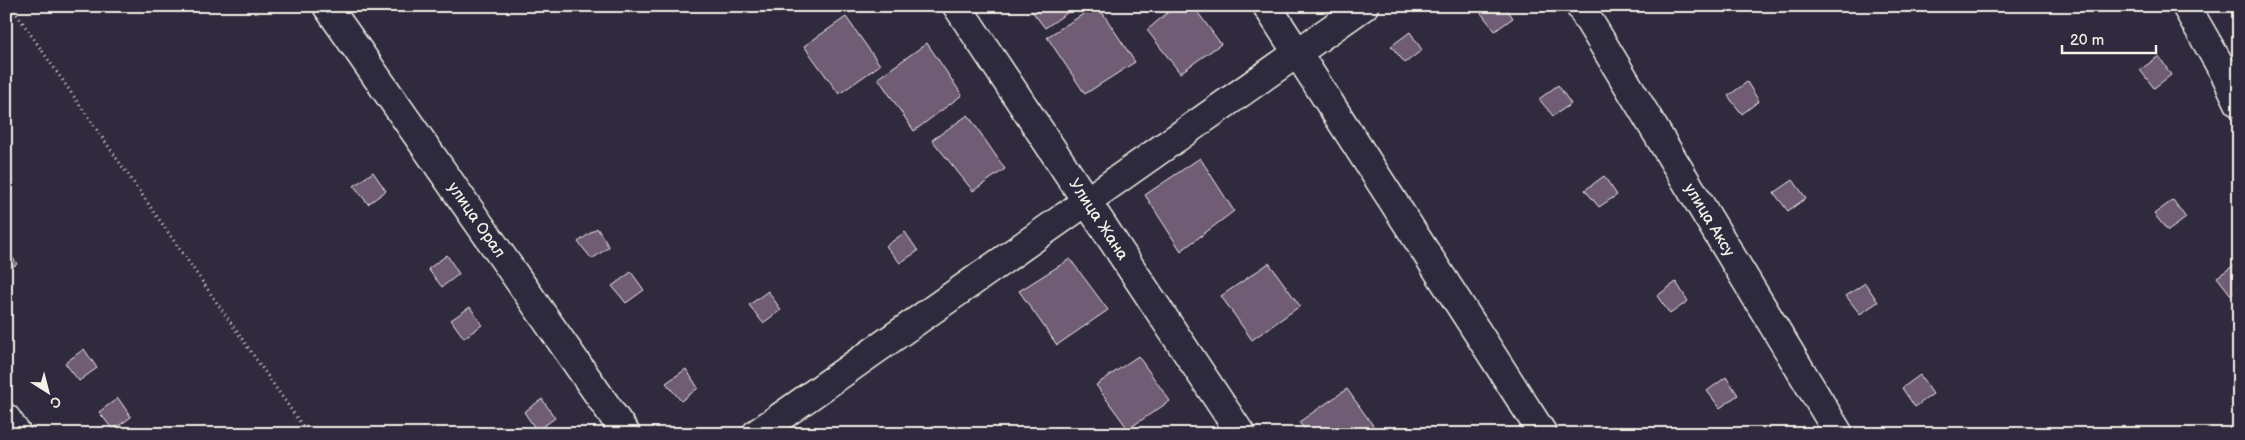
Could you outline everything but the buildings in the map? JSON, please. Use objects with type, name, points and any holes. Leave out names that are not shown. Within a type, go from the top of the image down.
[{"type":"street","name":"улица Орал","points":[[327,6],[626,434]]},
{"type":"street","name":"Улица Жана","points":[[957,6],[1241,434]]},
{"type":"street","points":[[1267,6],[1543,434]]},
{"type":"street","points":[[756,434],[1364,6]]},
{"type":"street","name":"улица Аксу","points":[[1580,6],[1838,434]]},
{"type":"street","points":[[2186,6],[2225,74],[2239,103]]},
{"type":"street","points":[[6,418],[17,434]]},
{"type":"path","points":[[11,6],[308,434]]}]
